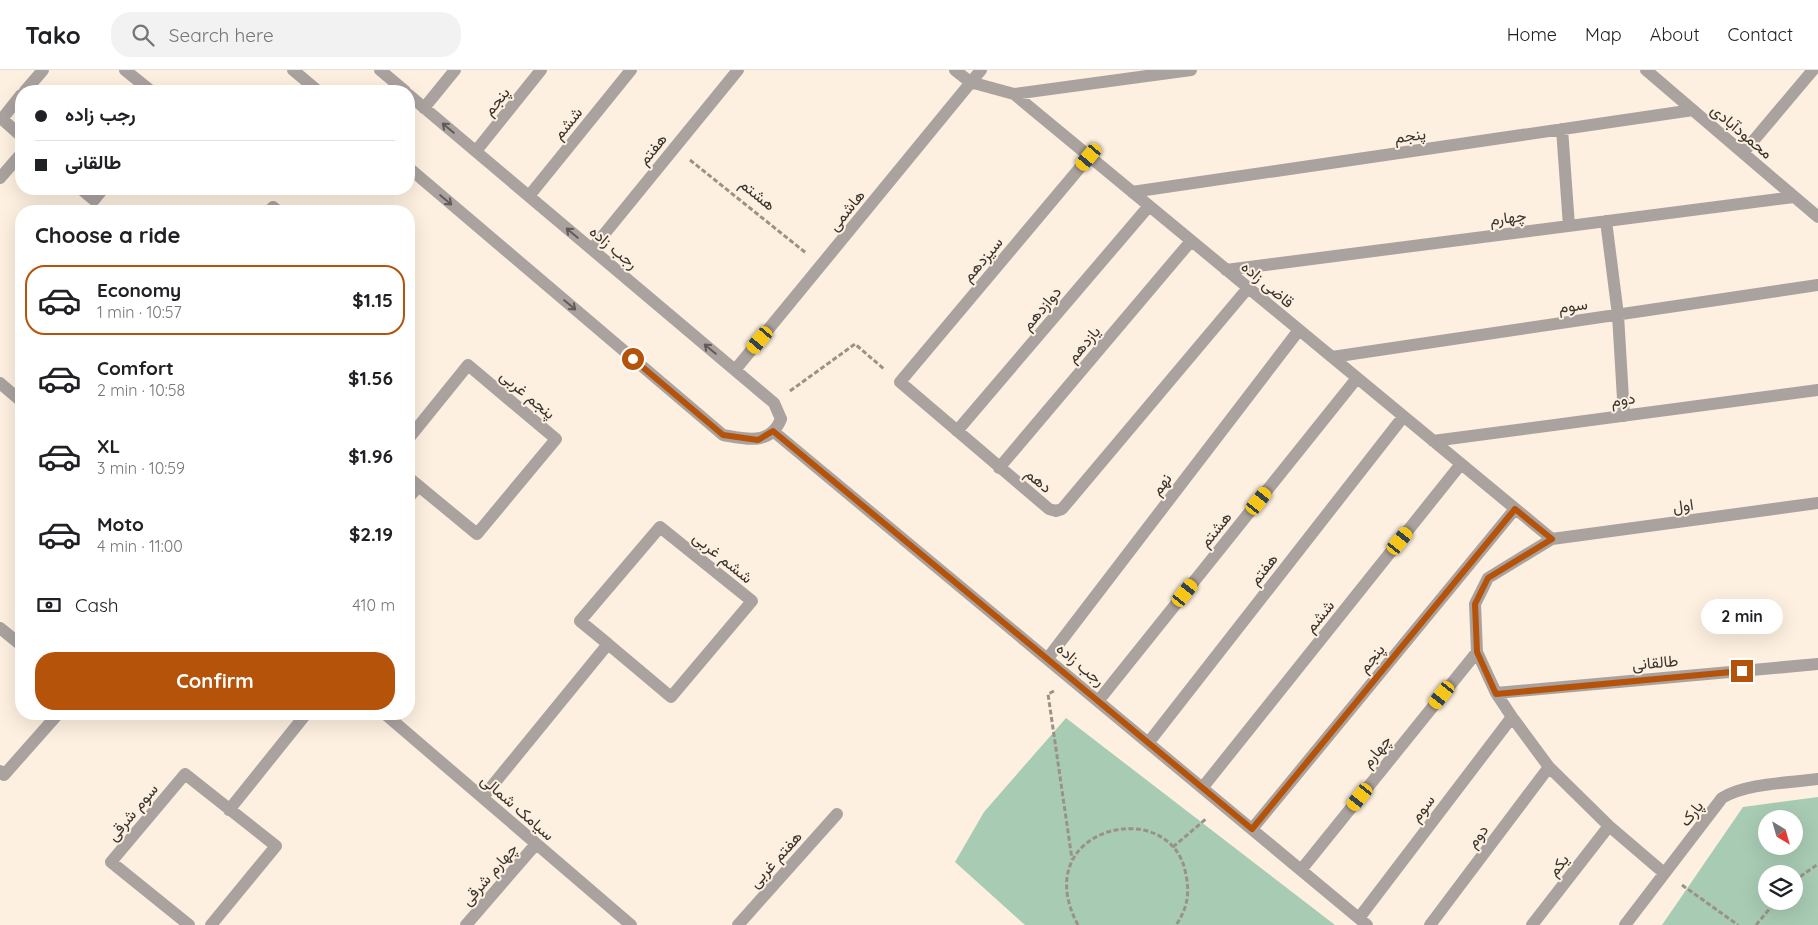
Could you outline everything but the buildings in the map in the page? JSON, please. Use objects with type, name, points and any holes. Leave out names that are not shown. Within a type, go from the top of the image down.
[{"type":"street","points":[[30,85],[43,70]]},
{"type":"street","points":[[124,70],[143,85]]},
{"type":"street","points":[[293,70],[311,85]]},
{"type":"street","points":[[380,70],[398,85]]},
{"type":"street","points":[[424,108],[455,70]]},
{"type":"street","name":"پنجم","points":[[476,151],[541,70]]},
{"type":"street","name":"ششم","points":[[529,196],[631,70]]},
{"type":"street","name":"هفتم","points":[[592,249],[674,146],[738,70]]},
{"type":"street","name":"قاضی زاده","points":[[954,70],[970,82],[1014,94],[1552,539]]},
{"type":"street","name":"هاشمی","points":[[735,370],[981,70]]},
{"type":"street","points":[[1014,94],[1191,70]]},
{"type":"street","name":"محمودآبادی","points":[[1646,70],[1818,218]]},
{"type":"street","points":[[1743,153],[1813,70]]},
{"type":"street","name":"رجب زاده","points":[[415,100],[774,403]]},
{"type":"street","points":[[15,103],[2,119],[15,131]]},
{"type":"street","name":"پنجم","points":[[1132,192],[1693,110]]},
{"type":"street","points":[[1562,129],[1569,226]]},
{"type":"street","name":"سیزدهم","points":[[900,382],[1089,157]]},
{"type":"street","points":[[0,178],[15,161]]},
{"type":"street","points":[[415,173],[723,435],[758,440],[773,431],[781,418],[774,403]]},
{"type":"street","points":[[88,195],[94,200],[98,195]]},
{"type":"street","name":"چهارم","points":[[1226,270],[1794,197]]},
{"type":"street","name":"دوازدهم","points":[[957,431],[1149,206]]},
{"type":"street","points":[[1606,221],[1618,315],[1624,416]]},
{"type":"street","name":"یازدهم","points":[[999,468],[1191,241]]},
{"type":"street","name":"سوم","points":[[1332,358],[1818,285]]},
{"type":"street","name":"دهم","points":[[900,382],[1048,509],[1056,511],[1062,509],[1248,288]]},
{"type":"street","name":"نهم","points":[[1048,658],[1299,330]]},
{"type":"street","name":"پنجم غربی","points":[[415,431],[468,365],[556,439],[477,534],[415,483]]},
{"type":"street","name":"هشتم","points":[[1099,700],[1357,378]]},
{"type":"street","points":[[0,383],[15,396]]},
{"type":"street","name":"دوم","points":[[1433,441],[1818,390]]},
{"type":"street","name":"هفتم","points":[[1149,742],[1403,416]]},
{"type":"street","name":"رجب زاده","points":[[773,431],[1363,921]]},
{"type":"street","name":"ششم","points":[[1203,788],[1461,464]]},
{"type":"street","name":"اول","points":[[1552,539],[1818,503]]},
{"type":"street","name":"پنجم","points":[[1252,829],[1515,509]]},
{"type":"street","name":"ششم غربی","points":[[660,527],[752,601],[671,697],[608,644],[580,621],[660,527]]},
{"type":"street","points":[[1552,539],[1488,578],[1475,604],[1477,652],[1496,694],[1549,767],[1609,826],[1664,873]]},
{"type":"street","points":[[0,628],[15,640]]},
{"type":"street","points":[[483,798],[608,644]]},
{"type":"street","name":"چهارم","points":[[1301,870],[1477,652]]},
{"type":"street","name":"طالقانی","points":[[1496,694],[1818,664]]},
{"type":"street","name":"سوم","points":[[1363,921],[1512,717]]},
{"type":"street","points":[[0,771],[4,774],[53,720]]},
{"type":"street","points":[[229,810],[301,720]]},
{"type":"street","name":"سیامک شمالی","points":[[392,720],[631,925]]},
{"type":"street","name":"دوم","points":[[1430,925],[1549,767]]},
{"type":"street","name":"سوم شرقی","points":[[189,925],[111,862],[185,774],[276,846],[211,925]]},
{"type":"street","name":"پارک","points":[[1625,925],[1722,798],[1732,792],[1818,779]]},
{"type":"street","name":"هفتم غربی","points":[[738,925],[837,814]]},
{"type":"street","name":"یکم","points":[[1532,925],[1609,826]]},
{"type":"street","name":"چهارم شرقی","points":[[466,925],[536,844]]},
{"type":"path","name":"هشتم","points":[[674,146],[822,266]]},
{"type":"path","points":[[774,403],[855,344],[900,382]]},
{"type":"path","points":[[1072,860],[1048,694],[1076,681]]},
{"type":"path","points":[[1173,847],[1223,804]]},
{"type":"path","points":[[1078,925],[1068,906],[1065,883],[1072,860],[1088,841],[1109,830],[1132,827],[1155,833],[1173,847],[1185,867],[1189,890],[1184,912],[1176,925]]},
{"type":"path","points":[[1803,874],[1818,864]]},
{"type":"path","points":[[1664,873],[1738,925]]},
{"type":"path","points":[[1756,925],[1768,910]]},
{"type":"green space","points":[[1066,718],[1335,925],[1025,925],[955,862],[984,812]]},
{"type":"green space","points":[[1818,797],[1818,925],[1662,925],[1743,807]]},
{"type":"route","points":[[633,359],[723,435],[758,440],[773,431],[836,481],[1252,829],[1515,509],[1552,539],[1488,578],[1475,604],[1474,620],[1477,652],[1496,694],[1742,671]]}]
